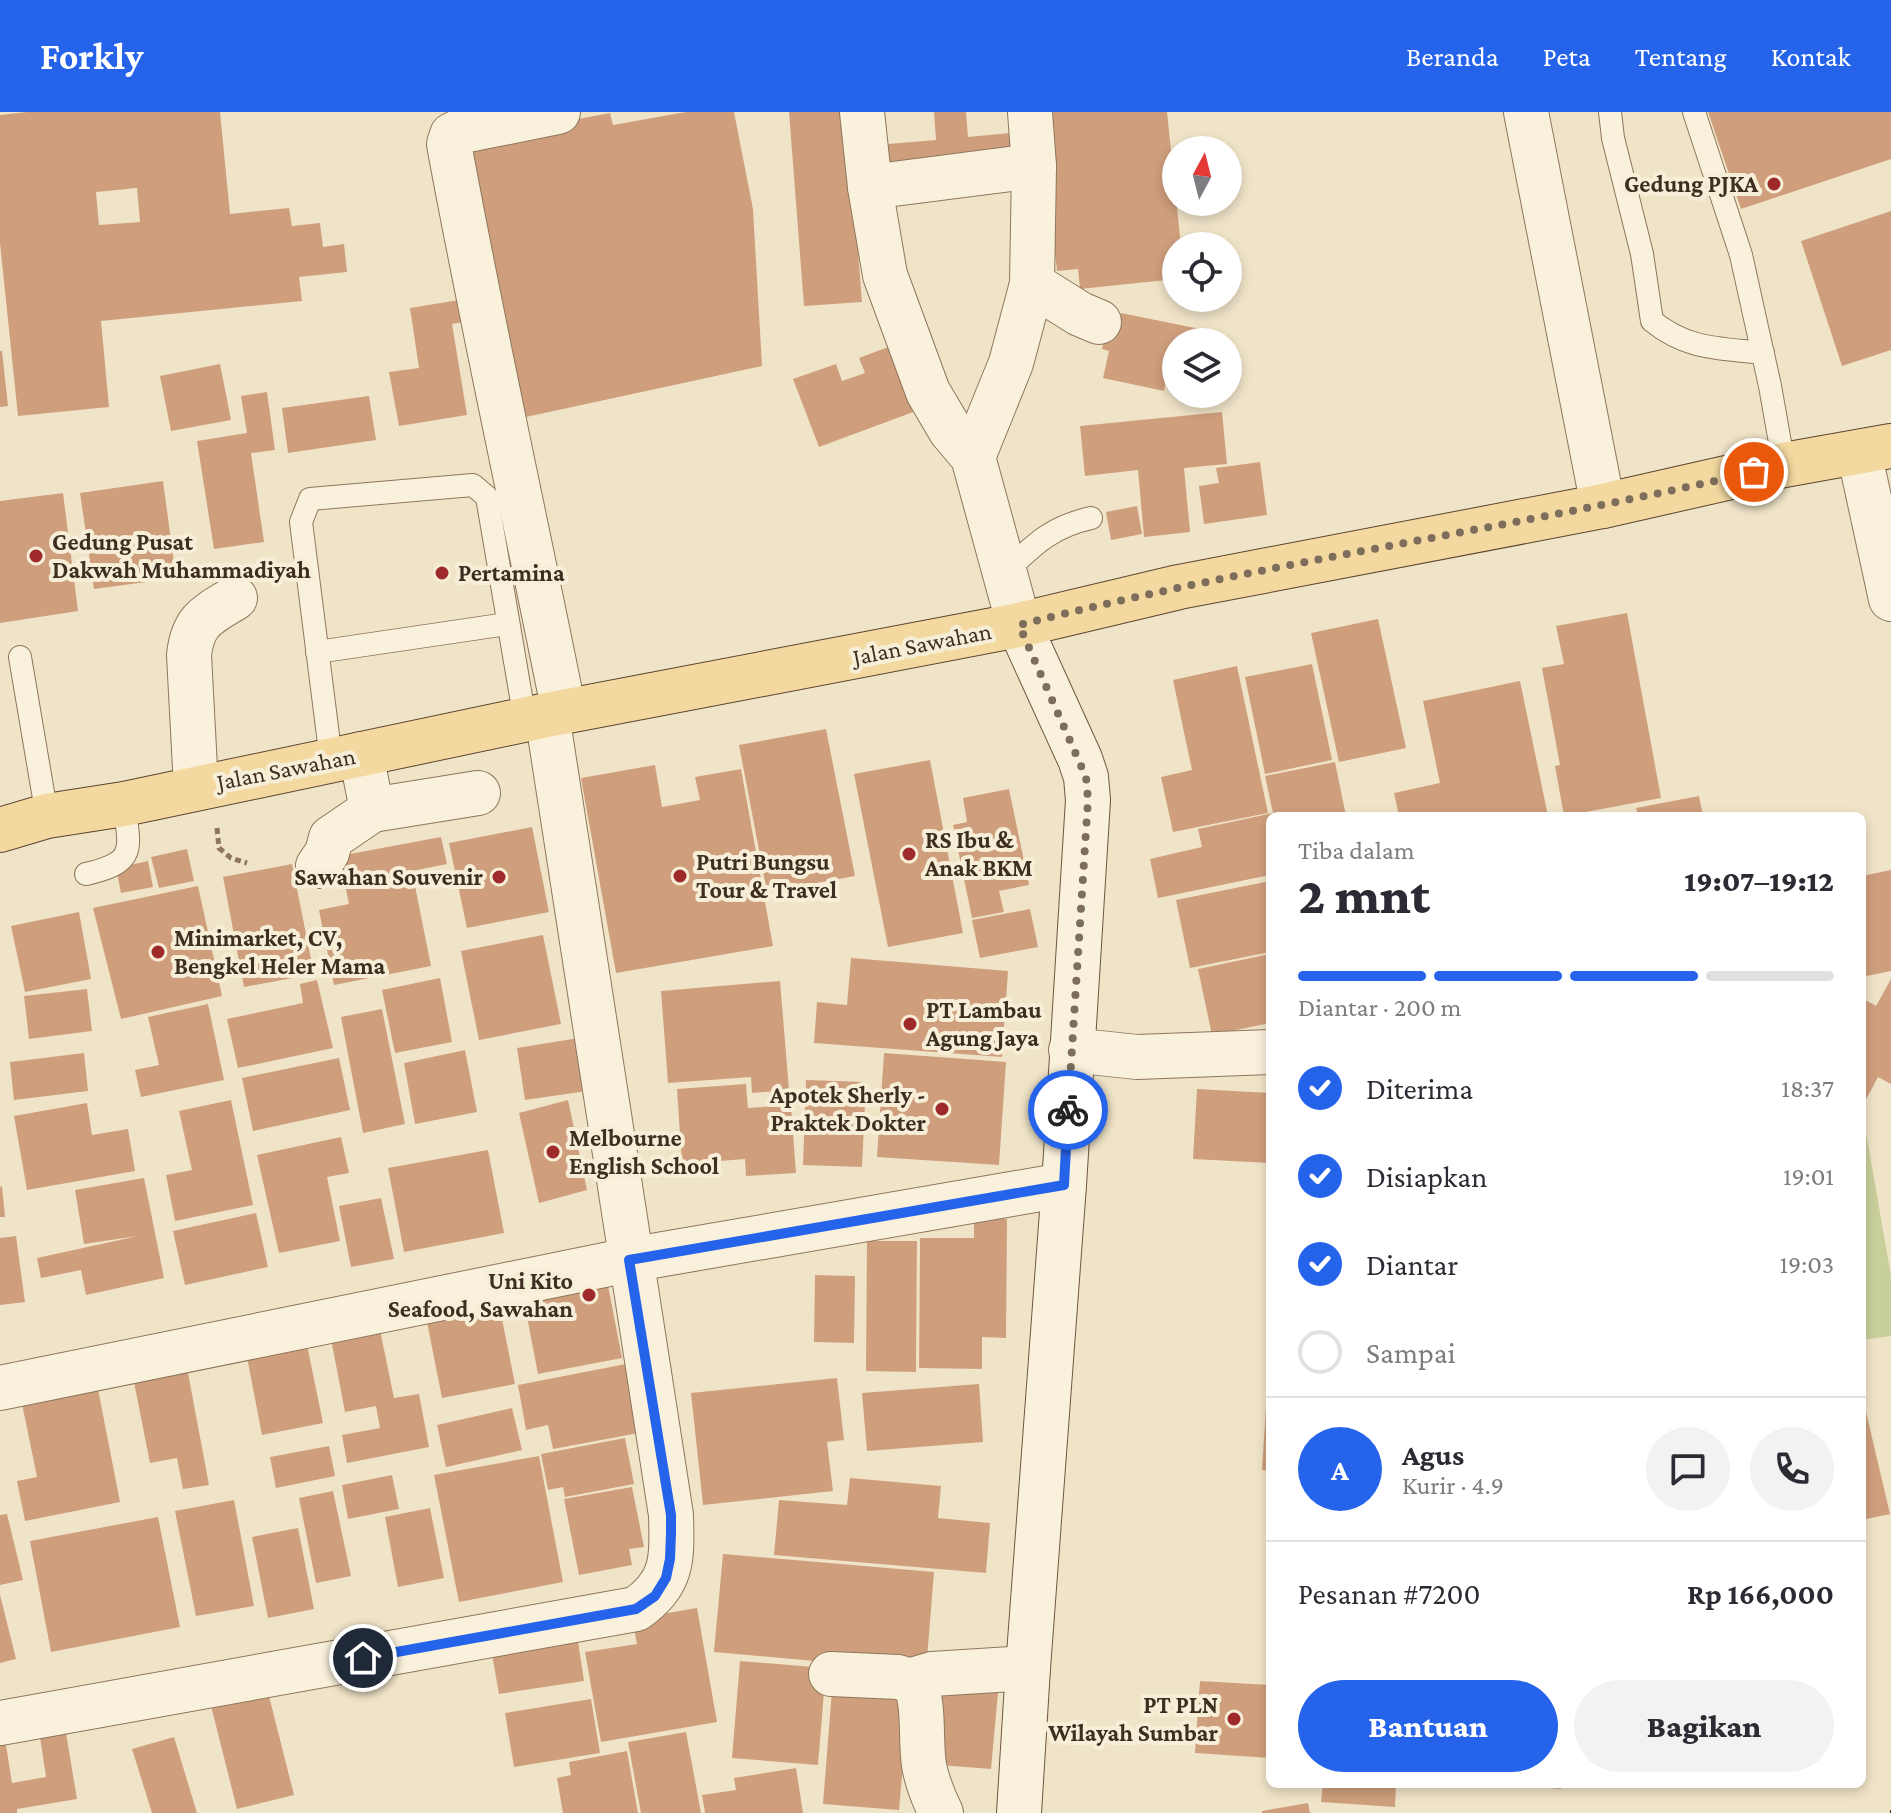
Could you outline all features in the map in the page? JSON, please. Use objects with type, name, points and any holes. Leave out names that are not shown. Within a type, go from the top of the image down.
[{"type":"main road","name":"Jalan Sawahan","points":[[0,830],[47,816],[124,804],[545,716],[1019,625],[1179,587],[1603,506],[1784,465],[1875,449]]},
{"type":"street","points":[[0,1723],[636,1609],[655,1596],[666,1578],[670,1559],[671,1515],[545,716],[449,144],[452,135],[458,132],[558,112]]},
{"type":"street","points":[[862,112],[870,187],[885,275],[928,392],[951,431],[973,457],[1019,625],[1086,777],[1088,800],[1064,1185],[1019,1813]]},
{"type":"street","points":[[973,457],[1011,363],[1032,284],[1034,166],[1030,112]]},
{"type":"street","points":[[1526,112],[1603,506]]},
{"type":"street","points":[[870,187],[1034,166]]},
{"type":"street","points":[[1032,284],[1080,314],[1099,322]]},
{"type":"street","points":[[1875,449],[1891,599]]},
{"type":"street","points":[[196,787],[189,655],[191,638],[196,625],[235,598]]},
{"type":"street","points":[[346,757],[372,810]]},
{"type":"street","points":[[318,866],[327,853],[331,838],[372,810],[478,793]]},
{"type":"street","points":[[1071,1050],[1137,1057],[1266,1052]]},
{"type":"street","points":[[0,1388],[629,1260],[1064,1185]]},
{"type":"street","points":[[831,1674],[912,1680],[932,1674],[1028,1668]]},
{"type":"street","points":[[912,1680],[919,1695],[926,1776],[941,1813]]},
{"type":"lane","points":[[1610,112],[1613,138],[1642,254],[1652,321],[1671,336],[1692,345],[1763,353]]},
{"type":"lane","points":[[1694,112],[1741,255],[1784,465]]},
{"type":"lane","points":[[346,757],[317,652],[301,522],[310,499],[473,485],[487,497],[507,624],[545,716]]},
{"type":"lane","points":[[1004,573],[1043,537],[1091,518]]},
{"type":"lane","points":[[317,652],[507,624]]},
{"type":"lane","points":[[20,657],[47,816]]},
{"type":"lane","points":[[86,874],[113,868],[126,852],[129,842],[124,804]]},
{"type":"green space","points":[[1866,1132],[1891,1276],[1891,1336],[1866,1339]]},
{"type":"building","points":[[27,112],[220,112],[230,214],[289,208],[292,226],[320,223],[323,247],[344,244],[347,272],[299,277],[302,301],[101,321],[109,407],[18,416],[0,243],[0,115]],"holes":[[[137,188],[140,222],[99,225],[96,192]]]},
{"type":"building","points":[[686,112],[734,112],[753,209],[762,366],[512,420],[463,136],[532,138],[570,131],[568,121],[610,113],[613,125]]},
{"type":"building","points":[[789,112],[847,112],[862,302],[804,306]]},
{"type":"building","points":[[934,112],[966,112],[968,137],[1022,132],[1024,157],[890,169],[888,144],[936,140]]},
{"type":"building","points":[[1040,112],[1167,112],[1170,136],[1162,136],[1162,216],[1178,216],[1180,232],[1162,232],[1162,280],[1080,289],[1078,269],[1057,271]]},
{"type":"building","name":"Gedung PJKA","points":[[1708,112],[1891,112],[1891,159],[1741,209]]},
{"type":"building","name":"Gedung PJKA","points":[[1891,211],[1891,350],[1842,366],[1801,241]]},
{"type":"building","points":[[465,299],[469,321],[452,324],[467,415],[399,426],[389,372],[419,368],[410,308]]},
{"type":"building","points":[[1121,313],[1195,328],[1162,328],[1162,391],[1103,378],[1109,351],[1102,349],[1106,328],[1118,331]]},
{"type":"building","points":[[899,343],[924,408],[819,447],[793,379],[836,364],[842,381],[865,373],[859,358]]},
{"type":"building","points":[[0,351],[8,406],[0,407]]},
{"type":"building","points":[[220,364],[231,420],[171,431],[160,376]]},
{"type":"building","points":[[267,392],[275,450],[251,453],[264,542],[214,549],[197,441],[247,433],[241,396]]},
{"type":"building","points":[[369,396],[376,440],[288,453],[282,408]]},
{"type":"building","points":[[1222,412],[1227,464],[1184,468],[1190,532],[1144,537],[1138,470],[1085,476],[1080,426]]},
{"type":"building","points":[[1260,462],[1267,515],[1204,524],[1199,486],[1219,483],[1216,468]]},
{"type":"building","points":[[163,481],[176,578],[94,589],[80,493]]},
{"type":"building","name":"Gedung Pusat Dakwah Muhammadiyah","points":[[63,493],[78,611],[0,623],[0,501]]},
{"type":"building","points":[[1137,506],[1142,534],[1111,540],[1106,512]]},
{"type":"building","points":[[1627,613],[1661,798],[1586,812],[1563,812],[1555,766],[1560,765],[1542,668],[1564,664],[1556,626]]},
{"type":"building","points":[[1378,619],[1406,748],[1339,762],[1311,633]]},
{"type":"building","points":[[1312,664],[1332,760],[1265,774],[1245,677]]},
{"type":"building","points":[[1237,666],[1266,813],[1173,832],[1161,777],[1192,770],[1173,680]]},
{"type":"building","points":[[1520,681],[1547,812],[1398,812],[1394,793],[1440,783],[1423,701]]},
{"type":"building","points":[[826,729],[855,876],[767,892],[739,745]]},
{"type":"building","name":"RS Ibu & Anak BKM","points":[[930,760],[963,933],[888,947],[854,774]]},
{"type":"building","points":[[1335,762],[1345,812],[1273,812],[1265,776]]},
{"type":"building","name":"Putri Bungsu Tour & Travel","points":[[655,765],[662,807],[700,800],[695,777],[741,769],[773,946],[616,973],[581,778]]},
{"type":"building","points":[[1009,789],[1029,885],[999,891],[1004,912],[972,918],[953,825],[967,822],[963,798]]},
{"type":"building","points":[[1699,796],[1702,812],[1637,812],[1636,808]]},
{"type":"building","points":[[1266,814],[1266,876],[1158,898],[1150,859],[1202,847],[1198,829]]},
{"type":"building","name":"Sawahan Souvenir","points":[[532,827],[549,912],[467,928],[449,843]]},
{"type":"building","points":[[441,837],[447,864],[412,871],[431,966],[334,985],[319,910],[349,904],[339,856]]},
{"type":"building","points":[[187,849],[194,881],[159,888],[151,857]]},
{"type":"building","points":[[148,861],[153,887],[121,893],[116,868]]},
{"type":"building","points":[[292,864],[314,974],[244,987],[223,877]]},
{"type":"building","points":[[1891,870],[1891,971],[1866,976],[1866,875]]},
{"type":"building","points":[[1266,882],[1266,953],[1190,968],[1176,900]]},
{"type":"building","name":"Minimarket, CV, Bengkel Heler Mama","points":[[198,886],[222,996],[121,1019],[93,908]]},
{"type":"building","points":[[1030,909],[1038,947],[980,958],[972,920]]},
{"type":"building","points":[[79,912],[91,979],[25,992],[11,926]]},
{"type":"building","points":[[543,935],[561,1024],[479,1040],[461,951]]},
{"type":"building","points":[[1266,955],[1266,1024],[1212,1035],[1198,969]]},
{"type":"building","name":"PT Lambau Agung Jaya","points":[[851,958],[1008,971],[1002,1057],[814,1043],[817,1002],[847,1005]]},
{"type":"building","points":[[440,978],[452,1042],[395,1053],[382,990]]},
{"type":"building","points":[[1891,979],[1891,1084],[1878,1077],[1866,1100],[1866,1000],[1876,1006]]},
{"type":"building","points":[[317,980],[333,1048],[238,1068],[227,1019],[303,1003],[300,984]]},
{"type":"building","points":[[780,981],[789,1090],[752,1093],[751,1077],[668,1083],[661,991]]},
{"type":"building","points":[[87,989],[92,1031],[29,1039],[24,996]]},
{"type":"building","points":[[208,1004],[224,1080],[141,1097],[135,1070],[159,1065],[148,1017]]},
{"type":"building","points":[[382,1009],[405,1124],[363,1133],[341,1017]]},
{"type":"building","points":[[585,1037],[594,1090],[525,1100],[517,1048]]},
{"type":"building","points":[[465,1050],[477,1112],[415,1124],[404,1063]]},
{"type":"building","points":[[84,1053],[88,1091],[14,1100],[10,1062]]},
{"type":"building","name":"Apotek Sherly - Praktek Dokter","points":[[884,1053],[1006,1062],[999,1165],[877,1157]]},
{"type":"building","points":[[339,1058],[350,1110],[253,1131],[242,1078]]},
{"type":"building","points":[[806,1080],[866,1082],[862,1167],[803,1165]]},
{"type":"building","points":[[746,1084],[748,1108],[791,1105],[796,1173],[746,1176],[745,1159],[682,1164],[677,1089]]},
{"type":"building","points":[[1197,1089],[1266,1093],[1266,1163],[1193,1159]]},
{"type":"building","points":[[231,1100],[253,1205],[175,1221],[166,1175],[192,1170],[179,1111]]},
{"type":"building","name":"Melbourne English School","points":[[568,1100],[587,1190],[539,1203],[519,1113]]},
{"type":"building","points":[[87,1103],[92,1135],[128,1129],[135,1171],[27,1190],[14,1116]]},
{"type":"building","points":[[341,1137],[349,1173],[327,1177],[340,1241],[279,1253],[257,1155]]},
{"type":"building","points":[[488,1150],[504,1233],[404,1252],[388,1168]]},
{"type":"building","points":[[144,1178],[164,1278],[86,1295],[81,1270],[41,1278],[37,1258],[138,1236],[84,1244],[75,1190]]},
{"type":"building","points":[[2,1186],[5,1217],[0,1217]]},
{"type":"building","points":[[381,1198],[394,1259],[351,1267],[339,1206]]},
{"type":"building","points":[[256,1213],[268,1267],[185,1285],[173,1231]]},
{"type":"building","points":[[974,1219],[1007,1219],[1006,1338],[982,1337],[982,1369],[919,1368],[920,1238],[974,1238]]},
{"type":"building","points":[[16,1236],[25,1302],[0,1305],[0,1238]]},
{"type":"building","points":[[867,1241],[917,1241],[916,1372],[866,1371]]},
{"type":"building","points":[[606,1275],[622,1358],[538,1374],[522,1291]]},
{"type":"building","points":[[815,1275],[855,1276],[854,1343],[814,1342]]},
{"type":"building","points":[[498,1299],[515,1384],[442,1398],[425,1312]]},
{"type":"building","points":[[380,1330],[394,1398],[419,1394],[429,1447],[347,1463],[342,1435],[380,1428],[376,1406],[345,1412],[331,1339]]},
{"type":"building","points":[[306,1340],[323,1423],[262,1435],[246,1352]]},
{"type":"building","points":[[185,1357],[209,1485],[183,1489],[177,1458],[150,1463],[131,1367]]},
{"type":"building","points":[[631,1363],[644,1432],[553,1449],[548,1425],[526,1430],[518,1385]]},
{"type":"building","points":[[837,1378],[844,1440],[827,1442],[833,1491],[703,1505],[691,1393]]},
{"type":"building","points":[[97,1384],[120,1502],[25,1521],[17,1481],[37,1477],[21,1399]]},
{"type":"building","points":[[979,1384],[983,1442],[867,1451],[862,1393]]},
{"type":"building","points":[[1266,1407],[1266,1470],[1262,1470]]},
{"type":"building","points":[[512,1408],[522,1450],[446,1467],[437,1425]]},
{"type":"building","points":[[1866,1412],[1890,1514],[1866,1519]]},
{"type":"building","points":[[625,1438],[634,1484],[565,1497],[563,1487],[548,1490],[541,1454]]},
{"type":"building","points":[[329,1446],[335,1476],[276,1488],[270,1457]]},
{"type":"building","points":[[539,1456],[563,1582],[459,1602],[434,1475]]},
{"type":"building","points":[[392,1475],[399,1509],[348,1519],[342,1485]]},
{"type":"building","points":[[850,1478],[941,1486],[938,1518],[990,1523],[986,1573],[774,1555],[779,1500],[847,1505]]},
{"type":"building","points":[[632,1487],[644,1547],[629,1549],[632,1565],[579,1575],[564,1499]]},
{"type":"building","points":[[333,1491],[351,1576],[316,1583],[299,1498]]},
{"type":"building","points":[[234,1500],[254,1606],[196,1616],[175,1511]]},
{"type":"building","points":[[430,1508],[444,1578],[398,1587],[385,1517]]},
{"type":"building","points":[[7,1514],[23,1580],[0,1585],[0,1515]]},
{"type":"building","points":[[158,1517],[180,1627],[51,1652],[30,1541]]},
{"type":"building","points":[[298,1528],[314,1609],[268,1618],[252,1537]]},
{"type":"building","points":[[723,1554],[934,1572],[926,1671],[714,1652]]},
{"type":"building","points":[[0,1595],[16,1659],[0,1663]]},
{"type":"building","points":[[697,1608],[717,1722],[601,1742],[585,1652],[637,1644],[632,1619]]},
{"type":"building","points":[[576,1628],[584,1681],[499,1694],[490,1643]]},
{"type":"building","points":[[740,1661],[826,1668],[818,1765],[732,1758]]},
{"type":"building","points":[[935,1677],[999,1682],[991,1769],[940,1765]]},
{"type":"building","name":"PT PLN Wilayah Sumbar","points":[[1200,1681],[1266,1685],[1266,1758],[1195,1753]]},
{"type":"building","points":[[832,1690],[909,1696],[899,1810],[823,1804]]},
{"type":"building","points":[[268,1692],[294,1795],[237,1809],[211,1706]]},
{"type":"building","points":[[591,1699],[600,1753],[514,1767],[505,1713]]},
{"type":"building","points":[[686,1732],[701,1813],[641,1813],[628,1742]]},
{"type":"building","points":[[66,1733],[77,1799],[17,1809],[17,1813],[0,1813],[0,1746],[6,1745],[12,1783],[46,1777],[40,1737]]},
{"type":"building","points":[[174,1737],[197,1813],[152,1813],[132,1749]]},
{"type":"building","points":[[627,1751],[638,1813],[563,1813],[557,1778],[571,1775],[569,1762]]},
{"type":"building","points":[[796,1768],[803,1813],[705,1813],[702,1795],[736,1790],[734,1778]]},
{"type":"building","points":[[1323,1788],[1396,1788],[1395,1807],[1321,1802]]},
{"type":"building","points":[[1308,1803],[1310,1813],[1262,1813],[1262,1811]]},
{"type":"way so far","points":[[1068,1110],[1088,800],[1086,777],[1070,734],[1019,625],[1179,587],[1603,506],[1754,472]]},
{"type":"place","name":"Gedung PJKA","points":[[1774,184]]},
{"type":"place","name":"Gedung Pusat Dakwah Muhammadiyah","points":[[36,556]]},
{"type":"place","name":"Pertamina","points":[[442,573]]},
{"type":"place","name":"RS Ibu & Anak BKM","points":[[909,854]]},
{"type":"place","name":"Putri Bungsu Tour & Travel","points":[[680,876]]},
{"type":"place","name":"Sawahan Souvenir","points":[[499,877]]},
{"type":"place","name":"Minimarket, CV, Bengkel Heler Mama","points":[[158,952]]},
{"type":"place","name":"PT Lambau Agung Jaya","points":[[910,1024]]},
{"type":"place","name":"Apotek Sherly - Praktek Dokter","points":[[942,1109]]},
{"type":"place","name":"Melbourne English School","points":[[553,1152]]},
{"type":"place","name":"Uni Kito Seafood, Sawahan","points":[[589,1295]]},
{"type":"place","name":"PT PLN Wilayah Sumbar","points":[[1234,1719]]},
{"type":"route","points":[[363,1658],[636,1609],[655,1596],[666,1578],[670,1559],[671,1515],[629,1260],[1064,1185],[1068,1110]]}]
